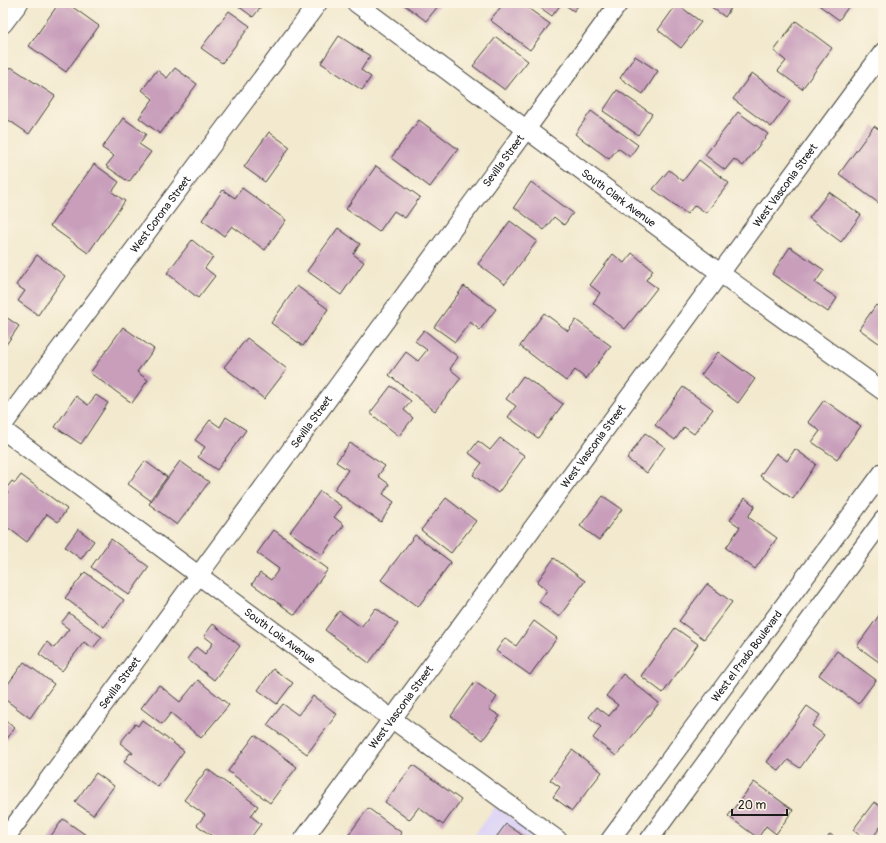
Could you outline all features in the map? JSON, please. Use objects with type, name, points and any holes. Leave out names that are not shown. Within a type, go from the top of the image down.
[{"type":"street","points":[[3,24],[19,3]]},
{"type":"street","name":"West Corona Street","points":[[3,425],[318,3]]},
{"type":"street","name":"South Clark Avenue","points":[[356,3],[883,391]]},
{"type":"street","name":"Sevilla Street","points":[[4,840],[619,3]]},
{"type":"street","name":"West Vasconia Street","points":[[303,840],[883,52]]},
{"type":"street","name":"South Lois Avenue","points":[[3,430],[392,719],[558,840]]},
{"type":"street","name":"West el Prado Boulevard","points":[[610,840],[883,472]]},
{"type":"street","points":[[649,840],[883,520]]},
{"type":"street","points":[[756,643],[780,661]]},
{"type":"shaded area","points":[[495,806],[542,840],[471,840]]},
{"type":"building","points":[[59,3],[67,3],[99,26],[66,72],[29,46]]},
{"type":"building","points":[[234,3],[264,3],[253,17]]},
{"type":"building","points":[[402,3],[437,3],[439,5],[426,21]]},
{"type":"building","points":[[504,3],[521,3],[550,24],[530,50],[490,20]]},
{"type":"building","points":[[534,3],[562,3],[552,16]]},
{"type":"building","points":[[562,3],[580,3],[574,11]]},
{"type":"building","points":[[706,3],[734,3],[725,17]]},
{"type":"building","points":[[822,3],[851,3],[839,20],[820,6]]},
{"type":"building","points":[[677,4],[701,22],[681,48],[658,30]]},
{"type":"building","points":[[229,11],[250,26],[222,63],[201,48]]},
{"type":"building","points":[[796,21],[832,48],[802,89],[778,71],[786,61],[774,51]]},
{"type":"building","points":[[339,36],[370,56],[361,70],[371,77],[362,90],[321,63]]},
{"type":"building","points":[[496,37],[528,61],[505,90],[473,66]]},
{"type":"building","points":[[635,56],[658,71],[643,94],[620,78]]},
{"type":"building","points":[[11,67],[55,96],[29,134],[7,119],[3,126],[3,78]]},
{"type":"building","points":[[175,68],[197,84],[160,134],[139,118],[153,99],[142,90],[157,70],[167,78]]},
{"type":"building","points":[[752,73],[790,101],[771,127],[733,99]]},
{"type":"building","points":[[617,90],[652,114],[638,135],[603,111]]},
{"type":"building","points":[[591,111],[638,145],[630,157],[618,148],[609,159],[575,134]]},
{"type":"building","points":[[738,112],[768,134],[743,166],[734,159],[725,170],[705,155]]},
{"type":"building","points":[[123,118],[146,134],[139,144],[151,152],[129,182],[106,166],[114,156],[102,148]]},
{"type":"building","points":[[419,120],[458,149],[430,187],[391,158]]},
{"type":"building","points":[[874,126],[883,132],[883,199],[880,204],[839,174]]},
{"type":"building","points":[[269,132],[290,147],[265,182],[244,167]]},
{"type":"building","points":[[699,160],[729,183],[706,213],[695,205],[687,214],[653,189],[669,170],[683,181]]},
{"type":"building","points":[[94,164],[119,182],[112,192],[125,201],[88,253],[50,226]]},
{"type":"building","points":[[376,166],[420,197],[405,218],[394,211],[379,232],[346,209]]},
{"type":"building","points":[[531,182],[573,213],[564,225],[554,217],[544,230],[514,207]]},
{"type":"building","points":[[242,188],[286,220],[265,250],[232,226],[224,236],[202,220],[223,190],[235,198]]},
{"type":"building","points":[[829,192],[861,215],[841,242],[809,218]]},
{"type":"building","points":[[510,221],[537,241],[505,284],[478,264]]},
{"type":"building","points":[[338,228],[360,244],[353,254],[364,262],[341,295],[307,271]]},
{"type":"building","points":[[192,240],[213,257],[205,268],[215,276],[198,298],[167,273]]},
{"type":"building","points":[[790,247],[824,270],[815,283],[837,298],[828,312],[772,274]]},
{"type":"building","points":[[632,253],[653,270],[646,280],[657,288],[625,329],[593,303],[600,293],[590,285],[613,254],[624,263]]},
{"type":"building","points":[[37,255],[65,276],[38,315],[18,301],[25,291],[16,285]]},
{"type":"building","points":[[297,286],[328,309],[303,346],[271,323]]},
{"type":"building","points":[[464,286],[496,309],[480,330],[470,322],[455,342],[434,327]]},
{"type":"building","points":[[876,305],[883,310],[883,346],[859,329]]},
{"type":"building","points":[[544,313],[568,331],[576,320],[611,346],[586,379],[575,370],[566,381],[520,346]]},
{"type":"building","points":[[3,315],[19,326],[3,349]]},
{"type":"building","points":[[123,327],[154,349],[137,372],[148,380],[132,403],[90,373]]},
{"type":"building","points":[[424,330],[458,357],[450,369],[461,378],[435,411],[389,375],[406,352],[418,361],[427,350],[415,341]]},
{"type":"building","points":[[247,338],[287,369],[264,399],[224,367]]},
{"type":"building","points":[[718,352],[755,379],[738,403],[701,375]]},
{"type":"building","points":[[523,376],[563,404],[538,438],[508,417],[516,406],[506,399]]},
{"type":"building","points":[[391,386],[411,401],[404,410],[413,418],[399,436],[370,413]]},
{"type":"building","points":[[683,387],[713,409],[694,434],[684,427],[675,440],[655,425]]},
{"type":"building","points":[[96,395],[108,403],[81,444],[55,427],[76,396],[88,405]]},
{"type":"building","points":[[824,400],[861,426],[837,459],[812,442],[820,431],[808,422]]},
{"type":"building","points":[[226,417],[246,430],[217,470],[198,457],[205,447],[195,440],[210,420],[220,427]]},
{"type":"building","points":[[645,433],[665,447],[647,473],[627,459]]},
{"type":"building","points":[[500,438],[525,456],[498,493],[473,475],[482,463],[469,453],[478,441],[490,450]]},
{"type":"building","points":[[350,443],[385,466],[378,476],[389,484],[383,494],[394,502],[381,522],[334,490],[348,470],[336,462]]},
{"type":"building","points":[[795,449],[816,464],[793,499],[760,476],[776,453],[787,461]]},
{"type":"building","points":[[145,461],[167,477],[150,500],[128,484]]},
{"type":"building","points":[[180,461],[209,482],[177,525],[149,504]]},
{"type":"building","points":[[21,475],[67,509],[58,522],[47,514],[27,542],[3,524],[3,499],[8,492],[5,490],[12,481],[15,483]]},
{"type":"building","points":[[320,491],[342,507],[334,517],[344,525],[322,555],[290,532]]},
{"type":"building","points":[[603,496],[622,509],[599,540],[580,526]]},
{"type":"building","points":[[446,498],[476,521],[451,553],[421,530]]},
{"type":"building","points":[[745,498],[755,506],[748,517],[777,538],[755,569],[726,548],[740,527],[730,520]]},
{"type":"building","points":[[78,529],[94,541],[81,559],[65,547]]},
{"type":"building","points":[[274,530],[328,569],[295,615],[252,584],[260,573],[271,580],[279,569],[257,553]]},
{"type":"building","points":[[415,535],[451,562],[418,607],[381,580]]},
{"type":"building","points":[[111,539],[149,567],[129,595],[91,567]]},
{"type":"building","points":[[554,558],[585,581],[559,617],[539,602],[547,590],[537,582]]},
{"type":"building","points":[[85,572],[124,600],[104,627],[65,598]]},
{"type":"building","points":[[707,584],[732,602],[704,639],[679,621]]},
{"type":"building","points":[[376,608],[398,624],[369,663],[325,630],[339,611],[361,627]]},
{"type":"building","points":[[883,610],[883,665],[857,646]]},
{"type":"building","points":[[69,613],[102,637],[93,648],[84,642],[62,671],[39,654],[47,642],[54,648],[69,629],[61,623]]},
{"type":"building","points":[[534,621],[557,638],[530,675],[496,651],[505,638],[516,646]]},
{"type":"building","points":[[213,624],[240,646],[214,680],[187,659],[196,647],[205,654],[213,643],[204,636]]},
{"type":"building","points":[[675,628],[698,644],[663,693],[641,676]]},
{"type":"building","points":[[837,651],[876,680],[858,704],[819,675]]},
{"type":"building","points":[[24,662],[54,684],[30,718],[3,698],[3,691]]},
{"type":"building","points":[[273,669],[293,683],[277,704],[258,690]]},
{"type":"building","points":[[623,674],[659,703],[616,756],[593,738],[601,727],[589,717],[597,707],[609,716],[618,705],[606,696]]},
{"type":"building","points":[[198,680],[229,705],[201,738],[171,713],[162,724],[141,708],[159,685],[180,702]]},
{"type":"building","points":[[475,682],[497,697],[489,709],[500,716],[483,740],[451,716]]},
{"type":"building","points":[[313,696],[337,714],[307,754],[267,725],[283,704],[298,715]]},
{"type":"building","points":[[807,706],[820,715],[812,726],[824,735],[800,768],[788,760],[779,771],[767,762]]},
{"type":"building","points":[[3,719],[15,728],[3,744]]},
{"type":"building","points":[[142,720],[184,751],[158,787],[124,762],[130,753],[133,753],[120,743],[135,724],[138,726]]},
{"type":"building","points":[[255,735],[297,767],[270,803],[228,771]]},
{"type":"building","points":[[572,750],[602,772],[572,811],[553,797],[560,787],[550,780]]},
{"type":"building","points":[[413,765],[461,800],[443,825],[419,807],[409,820],[385,802]]},
{"type":"building","points":[[207,769],[258,806],[251,816],[261,824],[249,840],[217,840],[197,825],[205,815],[184,800]]},
{"type":"building","points":[[96,773],[114,786],[93,815],[75,802]]},
{"type":"building","points":[[754,782],[793,810],[776,834],[766,826],[758,838],[728,816]]},
{"type":"building","points":[[874,802],[883,808],[883,823],[871,840],[866,840],[853,830]]},
{"type":"building","points":[[368,808],[402,833],[397,840],[345,840]]},
{"type":"building","points":[[63,819],[93,840],[48,840]]},
{"type":"building","points":[[506,824],[518,832],[528,840],[494,840]]},
{"type":"building","points":[[830,834],[838,840],[826,840]]}]
